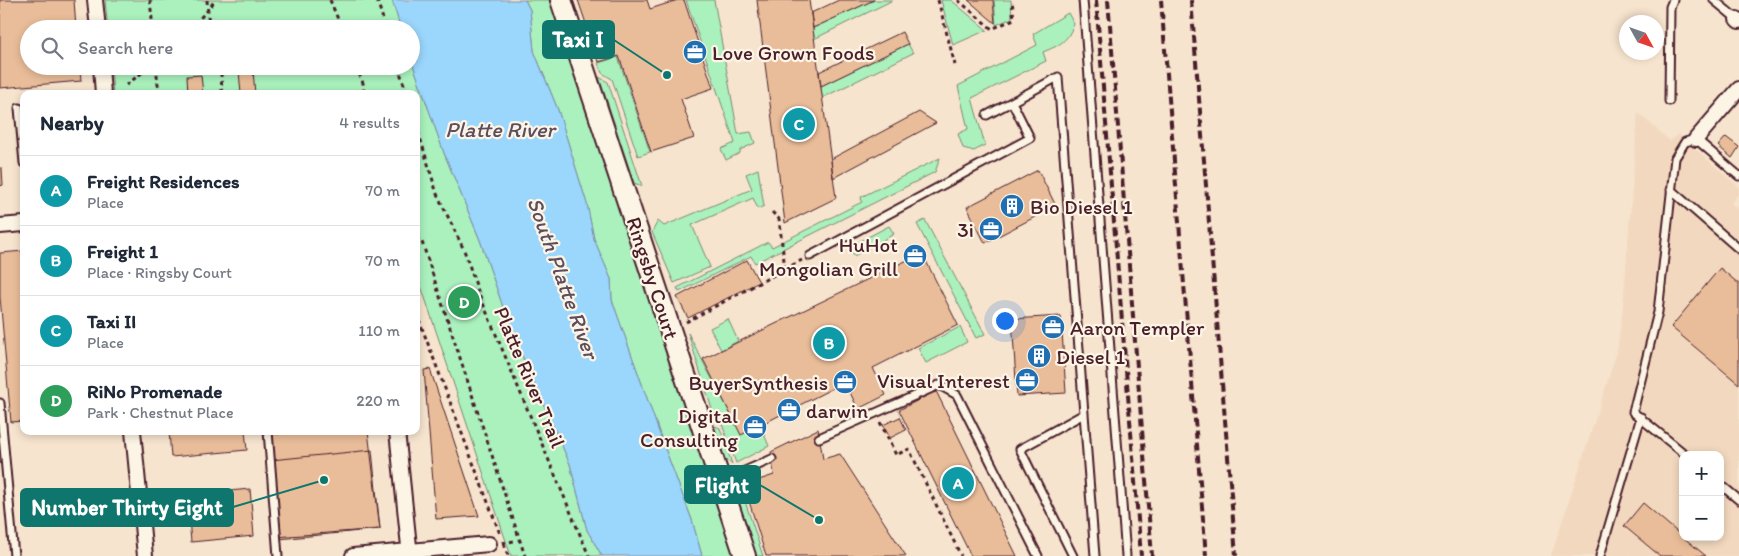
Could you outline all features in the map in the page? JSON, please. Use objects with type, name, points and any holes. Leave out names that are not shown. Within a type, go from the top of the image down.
[{"type":"street","points":[[95,0],[97,20]]},
{"type":"street","name":"Ringsby Court","points":[[561,0],[745,556]]},
{"type":"street","points":[[102,75],[103,90]]},
{"type":"street","points":[[1696,139],[1739,88]]},
{"type":"street","points":[[0,226],[20,224]]},
{"type":"street","points":[[133,435],[145,556]]},
{"type":"street","points":[[397,435],[410,553]]},
{"type":"street","points":[[353,556],[410,553],[489,544]]},
{"type":"lane","points":[[1083,0],[1126,556]]},
{"type":"lane","points":[[1669,101],[1670,7],[1673,0]]},
{"type":"lane","points":[[1714,0],[1738,20]]},
{"type":"lane","points":[[987,116],[1058,77],[1095,556]]},
{"type":"lane","points":[[810,256],[1030,138],[1012,102]]},
{"type":"lane","points":[[19,108],[20,119]]},
{"type":"lane","points":[[1681,451],[1633,412],[1658,312],[1675,158],[1685,142],[1696,139],[1739,176]]},
{"type":"lane","points":[[1671,190],[1739,249]]},
{"type":"lane","points":[[820,438],[939,385],[957,395],[1038,556]]},
{"type":"lane","points":[[0,404],[14,556]]},
{"type":"lane","points":[[1073,556],[1020,448],[1084,414]]},
{"type":"lane","points":[[1600,556],[1641,417]]},
{"type":"lane","points":[[268,435],[278,556]]},
{"type":"lane","points":[[720,482],[772,459]]},
{"type":"lane","points":[[1724,487],[1739,500]]},
{"type":"path","points":[[150,0],[152,20]]},
{"type":"path","points":[[207,0],[209,20]]},
{"type":"path","points":[[199,20],[215,0]]},
{"type":"path","points":[[330,0],[338,20]]},
{"type":"path","points":[[378,0],[384,20]]},
{"type":"path","points":[[938,0],[955,65]]},
{"type":"path","points":[[958,0],[992,28],[1014,19],[1012,0]]},
{"type":"path","points":[[126,85],[139,75]]},
{"type":"path","points":[[157,75],[159,90]]},
{"type":"path","points":[[221,75],[222,90]]},
{"type":"path","points":[[360,75],[364,90]]},
{"type":"path","points":[[401,75],[406,90]]},
{"type":"path","name":"Platte River Trail","points":[[420,137],[437,194],[464,250],[479,294],[589,556]]},
{"type":"path","points":[[772,212],[778,218],[785,269]]},
{"type":"path","points":[[420,240],[526,556]]},
{"type":"path","points":[[670,331],[810,256]]},
{"type":"path","points":[[420,323],[508,556]]},
{"type":"path","points":[[876,413],[896,455],[908,449],[961,556]]},
{"type":"shaded area","points":[[1638,113],[1670,141],[1678,134],[1739,187],[1739,193],[1731,203],[1739,210],[1739,556],[1551,556],[1617,352],[1623,307]]},
{"type":"green space","points":[[105,0],[392,0],[398,20],[107,20]]},
{"type":"green space","points":[[525,0],[552,0],[736,556],[702,556],[692,520],[612,300],[611,279],[594,239],[587,204],[558,110],[534,51],[530,10]]},
{"type":"green space","points":[[686,0],[714,0],[738,134],[751,132],[755,143],[740,150],[740,153],[726,160],[721,149],[735,143]]},
{"type":"green space","points":[[874,0],[893,0],[814,39],[813,28]]},
{"type":"green space","points":[[941,0],[951,0],[987,30],[953,45]]},
{"type":"green space","points":[[994,0],[1011,0],[1012,18],[996,25]]},
{"type":"green space","points":[[1068,13],[1074,24],[1069,35],[1062,42],[1043,52],[1046,61],[972,98],[985,145],[974,151],[963,148],[958,134],[968,129],[958,86],[1037,45],[1033,34]]},
{"type":"green space","points":[[908,44],[913,53],[822,98],[821,86]]},
{"type":"green space","points":[[618,57],[650,152],[638,156],[612,79],[602,73],[598,63]]},
{"type":"green space","points":[[112,75],[417,75],[444,153],[480,240],[512,333],[570,464],[587,530],[602,556],[511,556],[420,283],[420,90],[113,90]]},
{"type":"green space","points":[[599,77],[608,82],[642,186],[634,183]]},
{"type":"green space","points":[[940,158],[935,172],[755,263],[751,256],[679,292],[677,288],[768,242],[772,247],[862,202],[861,197]]},
{"type":"green space","points":[[758,169],[764,206],[758,209],[753,198],[692,225],[710,267],[674,283],[652,232],[658,221],[664,226],[752,189],[746,174]]},
{"type":"green space","points":[[925,220],[985,334],[976,338],[917,224]]},
{"type":"green space","points":[[889,226],[894,234],[854,256],[849,247]]},
{"type":"green space","points":[[728,319],[738,341],[721,350],[710,328]]},
{"type":"green space","points":[[960,327],[967,342],[926,363],[918,348]]},
{"type":"green space","points":[[688,333],[741,434],[760,425],[769,446],[736,463],[722,424],[716,422]]},
{"type":"green space","points":[[712,425],[720,428],[732,464],[723,458]]},
{"type":"green space","points":[[739,483],[763,556],[756,556],[735,493]]},
{"type":"water","name":"Platte River","points":[[392,0],[525,0],[530,10],[534,51],[558,110],[587,204],[594,239],[611,279],[612,300],[692,520],[702,556],[602,556],[587,530],[570,464],[512,333],[480,240],[444,153],[417,75],[420,75],[420,20],[398,20]]},
{"type":"building","points":[[0,0],[74,0],[75,20],[20,20],[20,75],[81,75],[81,81],[0,88]]},
{"type":"building","points":[[578,0],[647,0],[650,9],[678,0],[684,0],[713,88],[681,99],[694,138],[651,152],[619,56],[599,62]]},
{"type":"building","points":[[757,0],[809,0],[836,198],[785,223]]},
{"type":"building","points":[[839,0],[874,0],[813,28],[811,13]]},
{"type":"building","points":[[968,0],[993,0],[995,23]]},
{"type":"building","points":[[902,32],[908,44],[821,86],[819,72]]},
{"type":"building","points":[[201,75],[203,90],[188,90],[187,76]]},
{"type":"building","points":[[239,75],[253,75],[255,90],[241,90]]},
{"type":"building","points":[[919,112],[936,123],[833,178],[831,159]]},
{"type":"building","points":[[1726,137],[1739,147],[1732,158],[1718,146]]},
{"type":"building","points":[[0,168],[2,168],[3,185],[0,186]]},
{"type":"building","name":"Bio Diesel 1","points":[[1038,170],[1056,206],[985,243],[967,207]]},
{"type":"building","points":[[20,251],[20,421],[11,422],[0,297],[0,253]]},
{"type":"building","points":[[922,253],[958,325],[873,368],[886,395],[858,409],[845,382],[741,435],[703,359]]},
{"type":"building","points":[[747,260],[759,282],[688,318],[677,297]]},
{"type":"building","points":[[1720,268],[1739,284],[1739,384],[1671,327]]},
{"type":"building","name":"Diesel 1","points":[[1061,316],[1066,393],[1017,396],[1012,319]]},
{"type":"building","points":[[430,369],[479,516],[436,519],[424,370]]},
{"type":"building","points":[[936,391],[1017,556],[971,556],[899,410]]},
{"type":"building","points":[[900,417],[906,430],[890,438],[883,425]]},
{"type":"building","points":[[818,429],[823,459],[840,454],[906,556],[766,556],[744,485],[774,475],[771,452]]},
{"type":"building","points":[[169,435],[245,435],[247,450],[171,457]]},
{"type":"building","points":[[271,435],[368,435],[380,529],[276,537]]},
{"type":"building","points":[[372,450],[380,529],[279,539],[271,460]]},
{"type":"building","points":[[250,489],[254,536],[191,542],[187,495]]},
{"type":"building","points":[[1643,503],[1679,533],[1679,541],[1688,541],[1706,556],[1660,556],[1624,526]]},
{"type":"railway","points":[[1096,0],[1141,556]]},
{"type":"railway","points":[[1108,0],[1152,556]]},
{"type":"railway","points":[[1161,0],[1206,556]]},
{"type":"railway","points":[[1191,0],[1236,556]]},
{"type":"place","name":"Love Grown Foods","points":[[695,52]]},
{"type":"place","name":"Taxi I","points":[[667,75]]},
{"type":"place","name":"Taxi II","points":[[799,124]]},
{"type":"place","name":"Bio Diesel 1","points":[[1012,206]]},
{"type":"place","name":"3i","points":[[991,229]]},
{"type":"place","name":"HuHot Mongolian Grill","points":[[915,256]]},
{"type":"place","name":"RiNo Promenade","points":[[464,302]]},
{"type":"place","name":"Aaron Templer","points":[[1053,327]]},
{"type":"place","name":"Freight 1","points":[[829,343]]},
{"type":"place","name":"Diesel 1","points":[[1039,356]]},
{"type":"place","name":"Visual Interest","points":[[1027,380]]},
{"type":"place","name":"BuyerSynthesis","points":[[845,382]]},
{"type":"place","name":"darwin","points":[[789,410]]},
{"type":"place","name":"Digital Consulting","points":[[755,427]]},
{"type":"place","name":"Number Thirty Eight","points":[[324,480]]},
{"type":"place","name":"Freight Residences","points":[[958,483]]},
{"type":"place","name":"Flight","points":[[819,520]]},
{"type":"water label","name":"South Platte River","points":[[563,278]]}]
